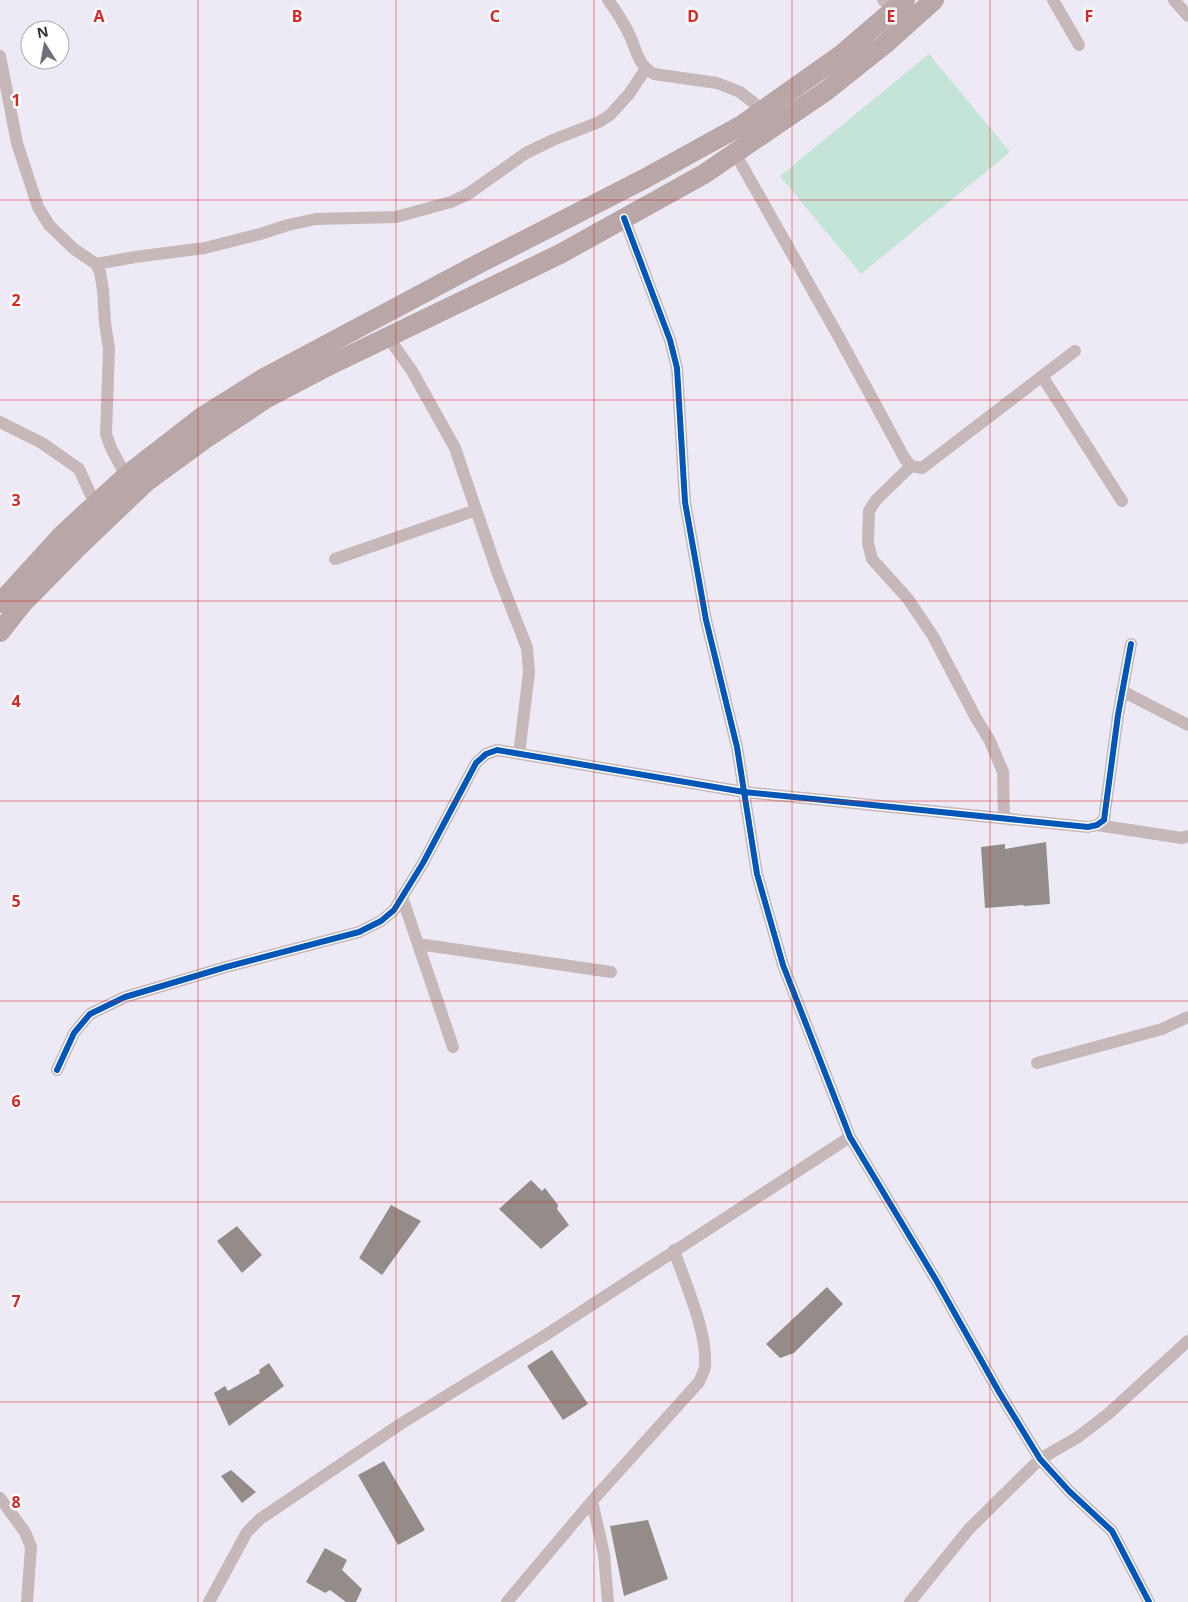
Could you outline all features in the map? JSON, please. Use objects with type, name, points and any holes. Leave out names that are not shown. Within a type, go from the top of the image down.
[{"type":"main road","points":[[0,632],[22,604],[78,547],[146,482],[176,459],[267,398],[560,254],[704,174],[826,91],[885,44],[934,0]]},
{"type":"main road","points":[[0,603],[62,534],[126,476],[202,417],[264,378],[482,262],[644,179],[742,125],[841,55],[895,3]]},
{"type":"street","points":[[608,0],[631,38],[645,70],[654,74],[717,83],[740,92],[764,111]]},
{"type":"street","points":[[1053,0],[1078,45]]},
{"type":"street","points":[[1174,0],[1188,16]]},
{"type":"street","points":[[0,56],[17,143],[38,207],[49,225],[74,249],[96,264],[103,290],[109,349],[106,434],[111,448],[126,476]]},
{"type":"street","points":[[96,264],[135,256],[205,248],[316,219],[363,216],[396,217],[451,202],[468,194],[526,153],[553,140],[600,122],[610,115],[629,94],[645,70]]},
{"type":"street","points":[[734,153],[840,339],[905,459],[911,466],[922,468],[1075,351]]},
{"type":"street","points":[[624,218],[666,330],[677,368],[685,502],[706,620],[737,747],[757,874],[782,965],[850,1137],[1040,1459],[1069,1491],[1112,1531],[1149,1602]]},
{"type":"street","points":[[388,337],[412,371],[455,448],[497,571],[527,648],[528,672],[519,754]]},
{"type":"street","points":[[1042,376],[1122,501]]},
{"type":"street","points":[[0,422],[42,442],[79,469],[96,504]]},
{"type":"street","points":[[911,466],[876,500],[869,511],[868,543],[872,559],[908,599],[933,636],[990,741],[1004,772],[1004,818]]},
{"type":"street","points":[[335,559],[476,510]]},
{"type":"street","points":[[1097,825],[1104,820],[1122,691],[1131,644]]},
{"type":"street","points":[[1122,691],[1188,725]]},
{"type":"street","points":[[57,1070],[74,1033],[90,1014],[125,997],[226,967],[359,932],[381,921],[394,910],[423,863],[476,763],[486,754],[496,750],[744,792],[1088,827],[1097,825],[1182,838],[1188,836]]},
{"type":"street","points":[[402,897],[453,1047]]},
{"type":"street","points":[[418,944],[611,972]]},
{"type":"street","points":[[1037,1063],[1162,1028],[1188,1016]]},
{"type":"street","points":[[209,1602],[247,1532],[260,1519],[402,1423],[544,1336],[850,1137]]},
{"type":"street","points":[[507,1602],[592,1501],[699,1382],[705,1368],[699,1324],[674,1250]]},
{"type":"street","points":[[910,1602],[969,1529],[1040,1459],[1078,1437],[1108,1414],[1188,1341]]},
{"type":"street","points":[[0,1498],[26,1532],[30,1547],[27,1602]]},
{"type":"street","points":[[592,1501],[604,1554],[608,1602]]},
{"type":"green space","points":[[929,54],[1010,152],[861,274],[780,176]]},
{"type":"building","points":[[1046,842],[1050,904],[985,908],[981,847],[1005,844],[1005,849]]},
{"type":"building","points":[[531,1180],[542,1191],[545,1188],[558,1205],[557,1209],[569,1225],[541,1249],[499,1209]]},
{"type":"building","points":[[391,1205],[421,1221],[382,1275],[359,1258]]},
{"type":"building","points":[[237,1226],[262,1255],[242,1273],[217,1241]]},
{"type":"building","points":[[827,1287],[843,1304],[794,1353],[780,1358],[766,1344]]},
{"type":"building","points":[[552,1350],[588,1404],[563,1420],[527,1366]]},
{"type":"building","points":[[269,1363],[284,1386],[229,1426],[214,1393],[225,1386],[228,1391],[260,1373],[259,1370]]},
{"type":"building","points":[[384,1461],[425,1530],[398,1545],[358,1475]]},
{"type":"building","points":[[231,1470],[256,1492],[242,1503],[221,1476]]},
{"type":"building","points":[[648,1520],[668,1579],[624,1596],[610,1526]]},
{"type":"building","points":[[325,1548],[347,1560],[342,1570],[362,1589],[356,1602],[346,1602],[330,1590],[325,1593],[306,1582]]},
{"type":"cycle path","points":[[624,218],[670,340],[677,368],[685,502],[706,620],[737,747],[757,874],[783,965],[850,1137],[1040,1459],[1069,1491],[1112,1531],[1149,1602]]},
{"type":"cycle path","points":[[57,1070],[74,1033],[90,1014],[125,997],[226,967],[359,932],[381,921],[394,910],[423,863],[476,763],[486,754],[497,750],[744,792],[1088,827],[1097,825],[1104,820],[1118,715],[1131,644]]}]
